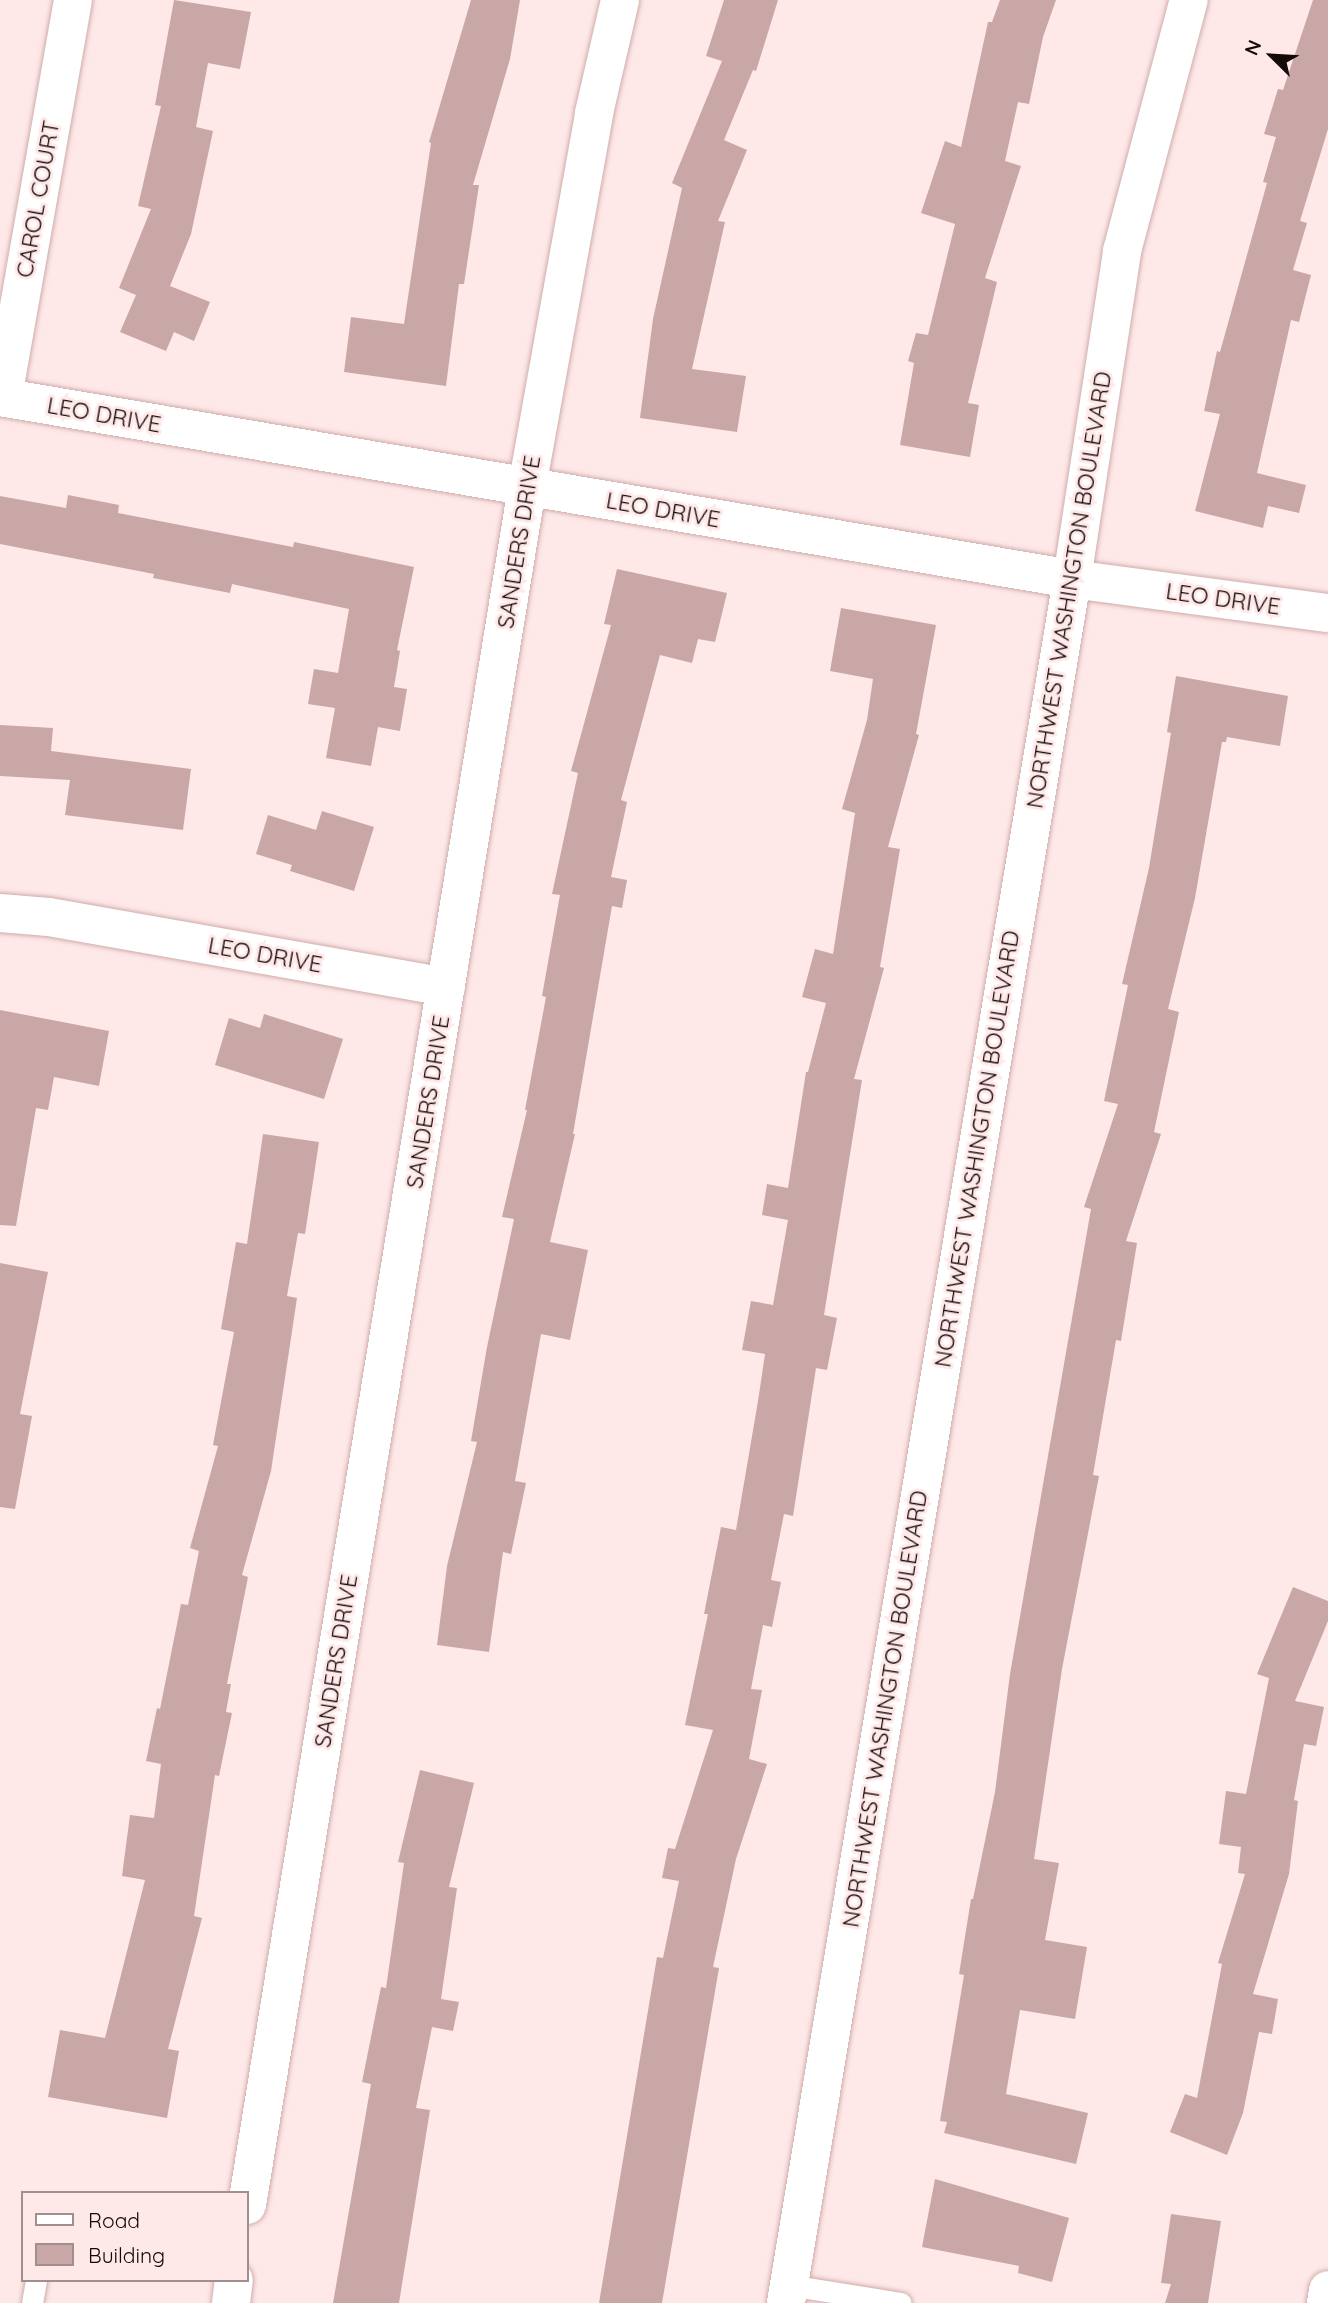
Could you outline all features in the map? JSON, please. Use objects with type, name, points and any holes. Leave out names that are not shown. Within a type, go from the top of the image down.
[{"type":"street","name":"CAROL COURT","points":[[1,397],[73,0]]},
{"type":"street","name":"SANDERS DRIVE","points":[[248,2199],[527,487],[594,113],[620,0]]},
{"type":"street","name":"NORTHWEST WASHINGTON BOULEVARD","points":[[787,2294],[1072,579],[1122,251],[1189,0]]},
{"type":"street","name":"LEO DRIVE","points":[[1,397],[1072,579],[1328,613]]},
{"type":"street","name":"LEO DRIVE","points":[[0,914],[49,917],[446,988]]},
{"type":"street","points":[[231,2303],[234,2282]]},
{"type":"street","points":[[1326,2303],[1328,2290]]},
{"type":"lane","points":[[32,2303],[36,2282]]},
{"type":"lane","points":[[787,2294],[891,2302]]},
{"type":"building","points":[[174,0],[251,12],[240,69],[208,63],[196,127],[213,131],[191,234],[170,286],[210,302],[194,341],[174,332],[166,351],[120,332],[136,295],[119,288],[151,209],[138,206],[161,106],[155,105]]},
{"type":"building","points":[[471,0],[520,0],[510,59],[473,185],[479,185],[464,284],[459,284],[446,386],[344,372],[351,317],[404,324],[431,143],[429,142]]},
{"type":"building","points":[[724,0],[778,0],[756,71],[753,70],[724,140],[747,150],[718,221],[725,222],[692,369],[746,376],[737,432],[640,418],[653,319],[682,188],[672,183],[722,61],[706,56]]},
{"type":"building","points":[[1000,0],[1056,0],[1043,37],[1029,104],[1018,102],[1005,161],[1021,166],[985,278],[997,282],[968,403],[979,405],[970,457],[900,445],[914,363],[908,361],[916,333],[928,335],[955,224],[921,213],[945,141],[961,147],[988,22],[992,22]]},
{"type":"building","points":[[1313,0],[1328,0],[1328,129],[1300,221],[1307,223],[1293,270],[1311,275],[1299,322],[1291,320],[1257,473],[1306,485],[1299,513],[1268,506],[1263,528],[1195,511],[1220,414],[1204,411],[1217,351],[1220,352],[1267,183],[1263,182],[1276,137],[1264,134],[1278,89],[1283,90]]},
{"type":"building","points":[[68,495],[119,505],[118,513],[293,547],[294,542],[414,567],[397,650],[400,651],[394,687],[407,689],[400,731],[378,727],[371,766],[326,758],[335,708],[308,704],[314,669],[338,673],[349,609],[232,584],[230,593],[153,578],[154,574],[0,544],[0,496],[66,508]]},
{"type":"building","points":[[617,569],[727,593],[715,642],[698,639],[692,663],[660,655],[621,800],[627,802],[611,877],[627,880],[622,908],[612,906],[575,1134],[550,1242],[588,1250],[570,1340],[541,1334],[515,1481],[526,1483],[511,1554],[503,1552],[489,1652],[437,1645],[447,1566],[477,1442],[471,1441],[487,1347],[514,1219],[502,1217],[527,1110],[546,997],[542,996],[560,895],[552,894],[578,773],[571,771],[611,625],[604,624]]},
{"type":"building","points":[[841,608],[936,625],[916,734],[919,735],[888,847],[900,849],[880,967],[884,968],[854,1079],[862,1080],[824,1315],[837,1318],[827,1370],[816,1368],[793,1516],[784,1514],[771,1580],[781,1582],[772,1627],[763,1625],[751,1689],[762,1690],[749,1759],[767,1764],[736,1859],[713,1967],[719,1968],[662,2303],[599,2303],[657,1957],[663,1958],[679,1881],[662,1878],[668,1848],[675,1849],[713,1730],[685,1725],[708,1614],[704,1614],[721,1527],[736,1530],[758,1401],[765,1354],[742,1350],[751,1301],[773,1305],[788,1220],[762,1215],[767,1184],[788,1188],[806,1072],[826,1003],[802,997],[815,949],[833,954],[855,813],[842,809],[867,720],[873,679],[830,671]]},
{"type":"building","points":[[1176,676],[1288,696],[1280,746],[1227,737],[1226,742],[1222,742],[1195,898],[1168,1009],[1179,1012],[1154,1132],[1161,1134],[1126,1241],[1137,1243],[1121,1341],[1116,1340],[1093,1475],[1099,1476],[1062,1669],[1034,1859],[1059,1863],[1045,1940],[1087,1947],[1075,2019],[1020,2010],[1006,2094],[1088,2113],[1076,2164],[944,2133],[947,2122],[940,2121],[964,1975],[959,1974],[971,1899],[995,1792],[1010,1674],[1091,1209],[1084,1207],[1118,1104],[1104,1101],[1128,985],[1122,984],[1149,868],[1171,733],[1167,732]]},
{"type":"building","points":[[0,725],[53,728],[51,751],[191,769],[183,830],[65,815],[70,780],[0,776]]},
{"type":"building","points":[[322,811],[374,827],[354,891],[290,871],[292,865],[256,854],[268,815],[316,830]]},
{"type":"building","points":[[0,1010],[109,1031],[99,1086],[54,1077],[48,1110],[36,1108],[16,1226],[0,1225]]},
{"type":"building","points":[[264,1014],[343,1039],[324,1099],[215,1065],[229,1018],[260,1028]]},
{"type":"building","points":[[263,1134],[319,1142],[305,1234],[298,1233],[287,1296],[297,1298],[271,1471],[242,1575],[248,1577],[227,1684],[231,1684],[226,1712],[232,1713],[219,1776],[215,1775],[194,1916],[202,1918],[168,2049],[179,2051],[167,2118],[48,2097],[60,2030],[105,2038],[145,1880],[122,1876],[130,1815],[154,1818],[161,1764],[146,1761],[157,1708],[160,1709],[181,1604],[188,1605],[199,1551],[190,1548],[218,1446],[213,1445],[234,1332],[221,1329],[236,1242],[247,1244]]},
{"type":"building","points":[[0,1263],[48,1272],[20,1414],[32,1416],[15,1509],[0,1507]]},
{"type":"building","points":[[1293,1587],[1328,1601],[1328,1621],[1295,1701],[1324,1707],[1316,1746],[1304,1744],[1294,1800],[1298,1801],[1289,1874],[1253,1994],[1278,1999],[1272,2034],[1259,2032],[1243,2113],[1227,2155],[1170,2132],[1185,2094],[1197,2098],[1222,1964],[1218,1963],[1245,1874],[1238,1873],[1241,1847],[1219,1844],[1226,1791],[1246,1794],[1269,1678],[1257,1674]]},
{"type":"building","points":[[420,1770],[474,1783],[449,1887],[457,1888],[441,1999],[459,2002],[453,2031],[432,2027],[416,2108],[430,2110],[399,2303],[333,2303],[371,2084],[362,2082],[381,1987],[386,1988],[404,1863],[398,1862]]},
{"type":"building","points":[[935,2179],[1069,2218],[1052,2282],[1018,2273],[1019,2266],[922,2247]]},
{"type":"building","points":[[1171,2214],[1221,2221],[1208,2303],[1165,2303],[1171,2284],[1161,2283]]}]
